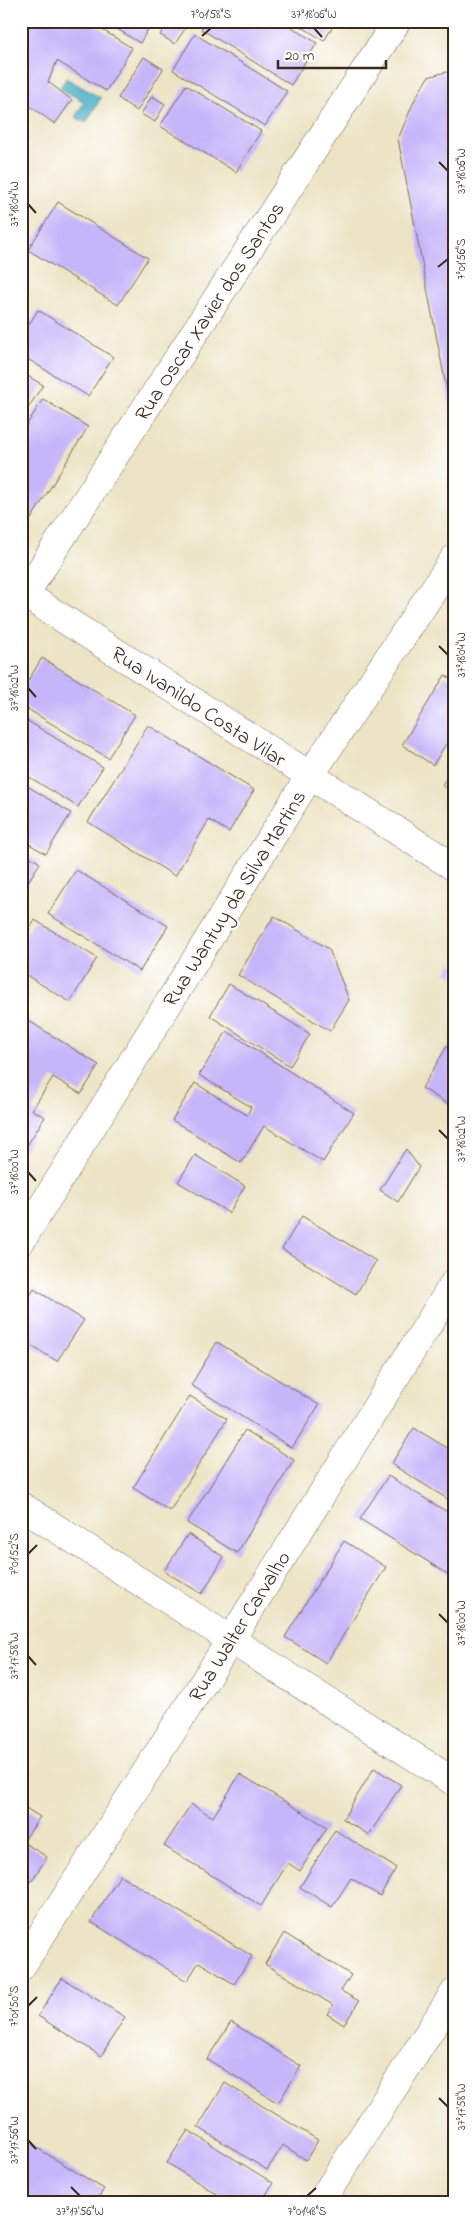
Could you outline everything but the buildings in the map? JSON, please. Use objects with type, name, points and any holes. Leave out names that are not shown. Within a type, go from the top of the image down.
[{"type":"street","name":"Rua Oscar Xavier dos Santos","points":[[22,596],[397,21]]},
{"type":"street","name":"Rua Wantuy da Silva Martins","points":[[21,1241],[309,776],[454,558]]},
{"type":"street","name":"Rua Ivanildo Costa Vilar","points":[[22,596],[454,867]]},
{"type":"street","name":"Rua Walter Carvalho","points":[[21,1967],[230,1640],[454,1283]]},
{"type":"street","points":[[21,1506],[454,1782]]},
{"type":"street","points":[[320,2203],[454,1993]]},
{"type":"water","points":[[66,78],[101,98],[86,123],[75,117],[84,102],[60,88]]}]
